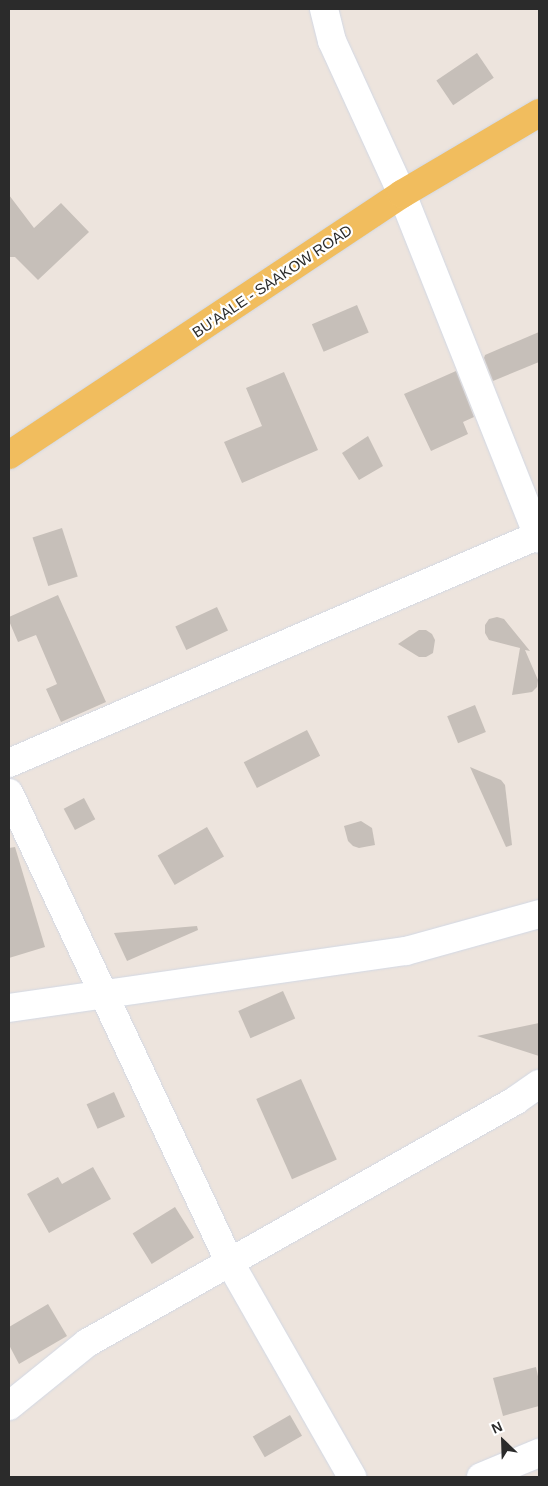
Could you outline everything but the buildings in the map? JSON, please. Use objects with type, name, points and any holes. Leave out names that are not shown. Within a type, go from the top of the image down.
[{"type":"main road","name":"BU'AALE - SAAKOW ROAD","points":[[9,455],[402,194],[539,114]]},
{"type":"street","points":[[9,763],[539,537],[402,194],[332,41],[324,9]]},
{"type":"street","points":[[9,793],[230,1261],[352,1477]]},
{"type":"street","points":[[9,1008],[406,951],[539,914]]},
{"type":"street","points":[[9,1406],[86,1343],[516,1100],[539,1084]]},
{"type":"street","points":[[481,1477],[539,1453]]}]
